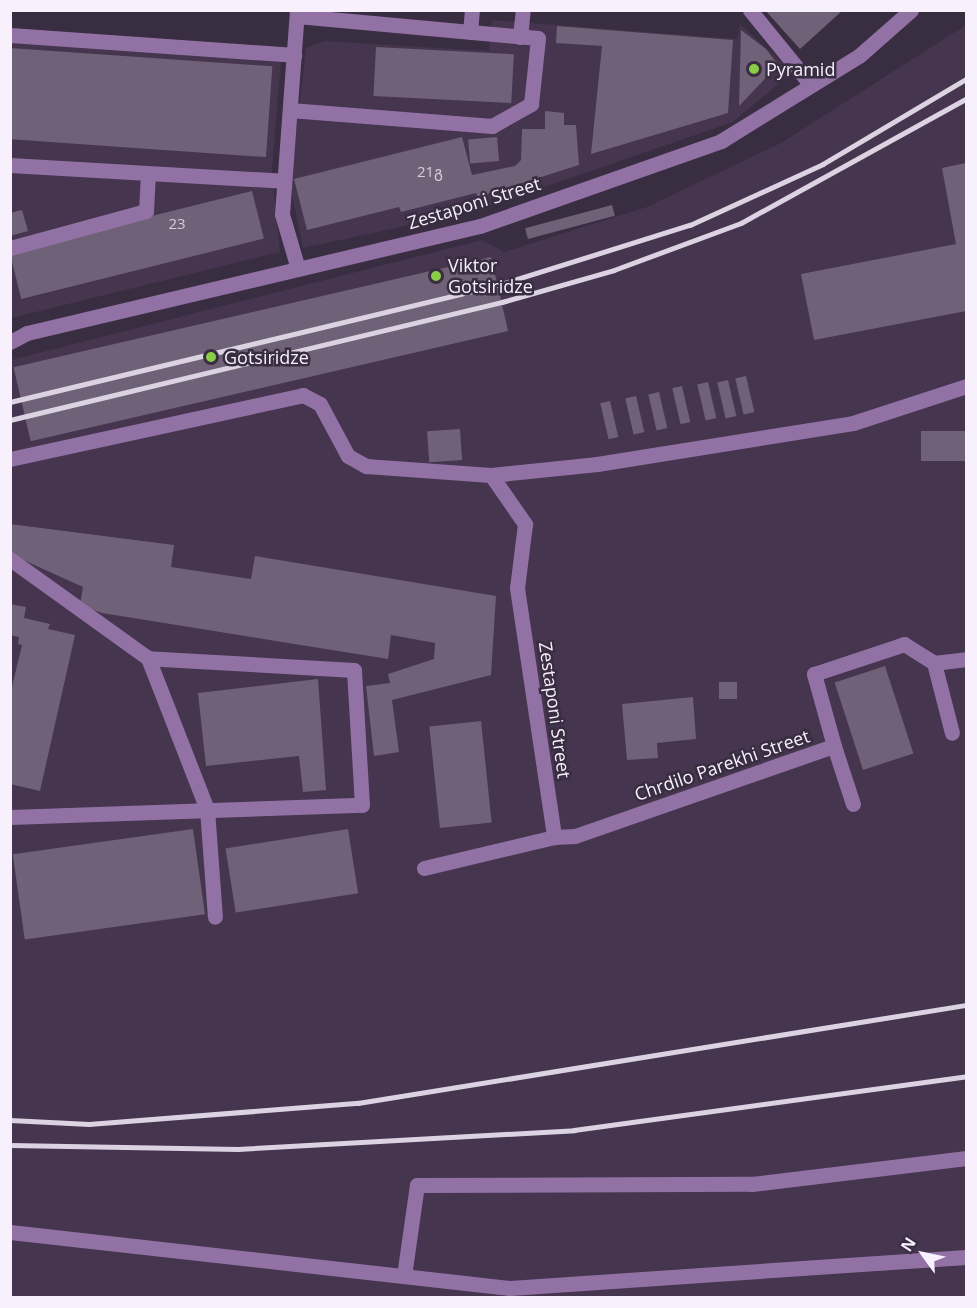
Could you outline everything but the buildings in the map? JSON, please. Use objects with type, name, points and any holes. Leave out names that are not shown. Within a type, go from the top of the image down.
[{"type":"street","points":[[470,32],[472,10]]},
{"type":"street","points":[[520,37],[523,10]]},
{"type":"street","points":[[750,10],[811,85]]},
{"type":"street","name":"Zestaponi Street","points":[[10,342],[27,333],[480,226],[721,141],[860,54],[911,10]]},
{"type":"street","points":[[290,110],[492,126],[531,104],[538,38],[297,13],[282,214],[298,269]]},
{"type":"street","points":[[10,35],[294,55]]},
{"type":"street","points":[[10,165],[284,181]]},
{"type":"street","points":[[10,248],[146,211],[148,174]]},
{"type":"street","points":[[10,459],[303,395],[320,404],[348,456],[366,466],[490,476],[597,464],[853,423],[966,386]]},
{"type":"street","name":"Zestaponi Street","points":[[490,476],[525,524],[517,588],[554,837]]},
{"type":"street","points":[[10,558],[148,658],[354,670],[362,805],[10,817]]},
{"type":"street","name":"Chrdilo Parekhi Street","points":[[424,868],[554,837],[576,836],[834,746],[814,674],[904,644],[934,663]]},
{"type":"street","points":[[148,658],[207,809],[215,917]]},
{"type":"street","points":[[952,733],[934,663],[966,658]]},
{"type":"street","points":[[834,746],[853,804]]},
{"type":"street","points":[[404,1275],[417,1185],[752,1184],[966,1158]]},
{"type":"street","points":[[10,1232],[510,1288],[966,1257]]},
{"type":"shaded area","points":[[492,20],[737,39],[740,24],[792,72],[733,122],[475,211],[303,248],[290,185],[306,48],[325,41],[489,51]]},
{"type":"shaded area","points":[[966,25],[966,1297],[11,1297],[11,360],[482,240],[504,252],[647,207],[781,143]]},
{"type":"shaded area","points":[[10,29],[282,48],[272,170],[280,252],[11,318]]},
{"type":"railway","points":[[10,402],[498,285],[690,225],[823,164],[966,79]]},
{"type":"railway","points":[[10,420],[502,302],[614,270],[741,223],[966,99]]},
{"type":"railway","points":[[10,1120],[89,1124],[358,1103],[966,1005]]},
{"type":"railway","points":[[10,1145],[238,1149],[574,1130],[966,1076]]},
{"type":"place","name":"Pyramid","points":[[754,69]]},
{"type":"place","name":"Viktor Gotsiridze","points":[[436,276]]},
{"type":"place","name":"Gotsiridze","points":[[211,357]]}]
